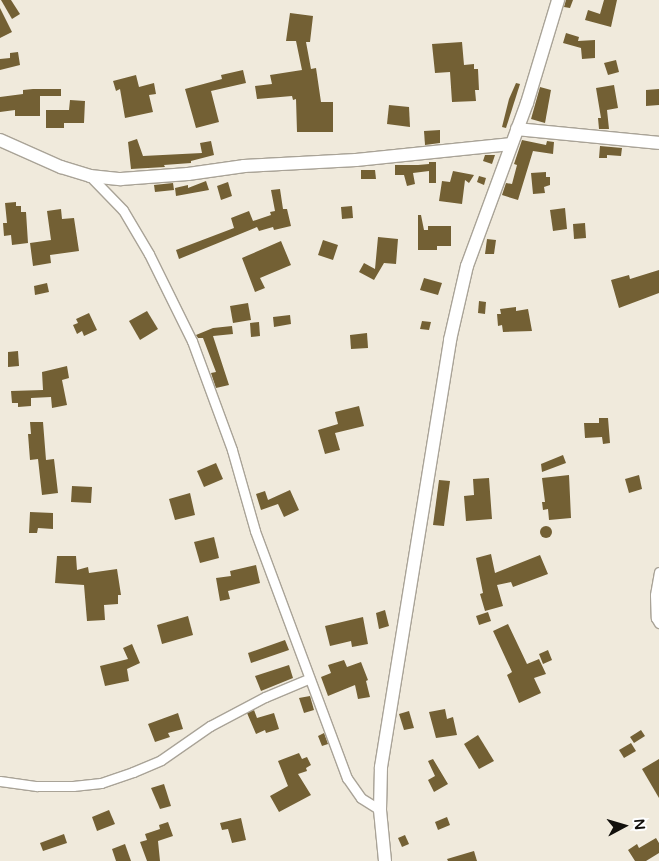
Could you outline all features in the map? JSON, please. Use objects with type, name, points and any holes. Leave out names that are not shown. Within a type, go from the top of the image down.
[{"type":"main road","points":[[384,861],[380,810],[381,767],[450,340],[467,266],[517,129],[544,50],[558,0]]},
{"type":"main road","points":[[517,129],[659,143]]},
{"type":"main road","points":[[0,140],[61,167],[90,176],[121,179],[188,174],[244,166],[365,160],[511,144]]},
{"type":"street","points":[[90,176],[123,210],[149,254],[192,342],[232,450],[254,531],[346,778],[361,798],[380,810]]},
{"type":"street","points":[[659,572],[655,595],[656,618],[659,623]]},
{"type":"street","points":[[0,781],[37,786],[73,786],[101,783],[161,760],[210,726],[265,697],[308,679]]},
{"type":"building","points":[[1,0],[11,0],[20,14],[12,19]]},
{"type":"building","points":[[566,0],[573,0],[570,8],[564,7]]},
{"type":"building","points":[[604,0],[617,0],[611,27],[585,20],[588,10],[600,14]]},
{"type":"building","points":[[0,8],[12,32],[0,38]]},
{"type":"building","points":[[290,13],[313,16],[310,42],[306,42],[311,69],[316,68],[321,102],[333,102],[333,132],[297,132],[296,99],[293,100],[292,96],[257,99],[255,86],[272,84],[270,75],[302,70],[296,41],[286,41]]},
{"type":"building","points":[[566,33],[579,37],[578,41],[595,40],[595,58],[582,59],[581,48],[563,43]]},
{"type":"building","points":[[462,42],[464,65],[474,64],[474,69],[478,69],[479,90],[475,90],[476,101],[452,102],[450,72],[435,73],[432,44]]},
{"type":"building","points":[[18,52],[20,65],[0,70],[0,59],[10,58],[10,53]]},
{"type":"building","points":[[616,60],[619,72],[608,75],[604,63]]},
{"type":"building","points":[[243,70],[246,83],[211,91],[219,122],[196,128],[185,89],[222,79],[221,75]]},
{"type":"building","points":[[136,75],[139,87],[154,83],[156,94],[149,95],[153,112],[125,118],[120,89],[116,91],[113,81]]},
{"type":"building","points":[[516,83],[520,84],[506,128],[502,127],[509,99]]},
{"type":"building","points":[[614,85],[618,108],[607,110],[609,129],[599,129],[598,118],[601,118],[596,88]]},
{"type":"building","points":[[540,87],[551,90],[545,123],[531,119]]},
{"type":"building","points":[[61,89],[61,96],[40,96],[40,116],[15,116],[15,110],[0,112],[0,97],[23,94],[23,90]]},
{"type":"building","points":[[659,89],[659,105],[646,106],[646,90]]},
{"type":"building","points":[[70,100],[85,101],[84,123],[64,123],[64,128],[46,128],[46,110],[69,110]]},
{"type":"building","points":[[389,105],[409,107],[410,127],[387,124]]},
{"type":"building","points":[[440,130],[440,143],[425,145],[424,131]]},
{"type":"building","points":[[137,139],[143,156],[202,153],[200,143],[211,141],[214,155],[191,161],[191,163],[131,169],[128,142]]},
{"type":"building","points":[[522,140],[546,145],[547,141],[554,142],[553,154],[533,151],[518,200],[502,195],[506,183],[512,184],[517,165],[514,164]]},
{"type":"building","points":[[600,146],[622,148],[621,156],[607,155],[607,158],[599,158]]},
{"type":"building","points":[[485,155],[495,155],[492,164],[483,161]]},
{"type":"building","points":[[429,162],[436,162],[436,183],[429,183],[429,171],[413,173],[415,184],[407,186],[404,175],[395,175],[395,165],[418,165],[429,164]]},
{"type":"building","points":[[361,170],[375,170],[376,179],[361,179]]},
{"type":"building","points":[[453,171],[474,175],[469,183],[465,180],[462,204],[439,201],[442,181],[450,182]]},
{"type":"building","points":[[546,172],[546,177],[550,177],[550,185],[544,187],[545,193],[533,194],[531,173]]},
{"type":"building","points":[[479,176],[486,178],[484,185],[477,182]]},
{"type":"building","points":[[206,181],[209,190],[176,196],[175,188],[188,185],[188,188]]},
{"type":"building","points":[[228,182],[232,196],[221,200],[217,186]]},
{"type":"building","points":[[173,183],[174,190],[155,192],[154,185]]},
{"type":"building","points":[[280,189],[283,209],[287,209],[291,226],[274,230],[273,227],[259,231],[257,227],[179,259],[176,250],[234,228],[231,218],[249,211],[253,221],[271,215],[270,212],[275,211],[271,190]]},
{"type":"building","points":[[16,202],[16,206],[21,206],[21,212],[26,212],[28,243],[12,245],[11,235],[4,236],[3,223],[7,223],[5,203]]},
{"type":"building","points":[[352,206],[353,218],[342,219],[341,207]]},
{"type":"building","points":[[565,208],[567,229],[553,231],[550,210]]},
{"type":"building","points":[[61,209],[62,219],[74,218],[79,251],[50,255],[51,263],[33,266],[30,243],[51,240],[47,211]]},
{"type":"building","points":[[418,215],[421,215],[424,230],[428,230],[428,226],[451,226],[451,246],[437,246],[437,250],[418,250]]},
{"type":"building","points":[[585,223],[586,238],[574,239],[573,224]]},
{"type":"building","points":[[378,237],[398,239],[396,264],[384,263],[374,280],[359,272],[364,263],[375,269]]},
{"type":"building","points":[[487,239],[496,240],[494,254],[485,254]]},
{"type":"building","points":[[323,240],[338,245],[333,260],[318,255]]},
{"type":"building","points":[[281,241],[291,265],[260,278],[265,288],[255,292],[242,258]]},
{"type":"building","points":[[659,270],[659,293],[619,308],[611,280],[629,275],[630,279]]},
{"type":"building","points":[[424,278],[442,283],[438,295],[420,290]]},
{"type":"building","points":[[47,283],[49,292],[35,295],[34,286]]},
{"type":"building","points":[[479,301],[486,302],[485,314],[478,313]]},
{"type":"building","points":[[248,303],[251,320],[233,323],[230,306]]},
{"type":"building","points":[[516,307],[516,311],[528,309],[532,331],[503,332],[502,325],[498,326],[497,314],[501,314],[500,309]]},
{"type":"building","points":[[147,311],[158,329],[140,340],[129,321]]},
{"type":"building","points":[[89,313],[97,330],[84,336],[82,331],[77,334],[73,325],[78,323],[76,319]]},
{"type":"building","points":[[290,315],[291,324],[274,327],[273,317]]},
{"type":"building","points":[[422,321],[431,322],[429,330],[420,329]]},
{"type":"building","points":[[259,322],[260,336],[251,337],[250,323]]},
{"type":"building","points":[[232,326],[233,334],[213,336],[229,385],[216,388],[211,373],[216,372],[203,338],[198,338],[196,335],[213,328]]},
{"type":"building","points":[[367,333],[368,348],[351,349],[350,335]]},
{"type":"building","points":[[18,351],[19,366],[8,367],[8,352]]},
{"type":"building","points":[[67,366],[69,378],[62,380],[67,405],[52,408],[51,397],[31,398],[31,406],[18,407],[18,403],[12,403],[11,391],[43,390],[42,372]]},
{"type":"building","points":[[359,406],[364,426],[335,433],[340,450],[325,454],[318,430],[338,424],[335,412]]},
{"type":"building","points":[[599,418],[608,418],[610,443],[603,444],[602,437],[585,438],[584,423],[599,423]]},
{"type":"building","points":[[30,422],[43,422],[46,460],[54,459],[58,493],[42,495],[38,459],[30,460],[28,434],[31,434]]},
{"type":"building","points":[[563,455],[566,463],[542,472],[541,464]]},
{"type":"building","points":[[216,463],[223,479],[204,487],[197,471]]},
{"type":"building","points":[[569,475],[571,518],[549,520],[548,509],[543,510],[542,502],[545,502],[542,478]]},
{"type":"building","points":[[639,475],[642,489],[629,493],[625,479]]},
{"type":"building","points":[[489,478],[492,519],[466,521],[464,496],[474,495],[473,479]]},
{"type":"building","points":[[439,480],[450,481],[444,526],[433,525]]},
{"type":"building","points":[[72,486],[92,487],[91,503],[71,502]]},
{"type":"building","points":[[290,490],[299,510],[284,517],[278,504],[261,510],[256,494],[265,491],[268,500]]},
{"type":"building","points":[[190,493],[195,515],[175,520],[169,499]]},
{"type":"building","points":[[30,512],[53,513],[53,529],[38,528],[37,533],[29,533]]},
{"type":"building","points":[[544,526],[548,526],[552,532],[548,538],[544,538],[540,534],[540,530]]},
{"type":"building","points":[[214,537],[219,558],[200,563],[194,542]]},
{"type":"building","points":[[491,554],[495,573],[540,555],[548,574],[513,587],[511,582],[497,585],[503,606],[485,611],[480,594],[483,593],[476,558]]},
{"type":"building","points":[[57,556],[76,556],[77,570],[88,567],[89,573],[117,569],[121,595],[118,595],[118,604],[104,605],[105,620],[87,621],[84,585],[55,583]]},
{"type":"building","points":[[256,565],[260,583],[228,591],[230,599],[220,601],[216,578],[231,576],[230,571]]},
{"type":"building","points":[[385,610],[389,626],[379,629],[376,613]]},
{"type":"building","points":[[488,612],[491,621],[479,625],[476,616]]},
{"type":"building","points":[[188,616],[193,635],[162,644],[157,625]]},
{"type":"building","points":[[363,617],[368,644],[352,647],[351,641],[330,646],[325,626]]},
{"type":"building","points":[[508,624],[527,664],[539,659],[546,674],[534,678],[541,693],[519,703],[507,675],[512,672],[493,631]]},
{"type":"building","points":[[285,640],[289,650],[251,663],[248,653]]},
{"type":"building","points":[[132,644],[140,663],[127,669],[129,681],[105,686],[100,666],[128,659],[123,648]]},
{"type":"building","points":[[548,650],[552,660],[543,664],[539,654]]},
{"type":"building","points":[[344,660],[347,667],[361,662],[368,680],[366,681],[370,697],[358,699],[355,685],[328,696],[321,677],[331,673],[328,665]]},
{"type":"building","points":[[289,665],[293,678],[261,691],[255,676]]},
{"type":"building","points":[[310,696],[314,710],[304,713],[299,698]]},
{"type":"building","points":[[445,709],[447,719],[453,717],[457,735],[436,738],[429,712]]},
{"type":"building","points":[[254,710],[257,718],[274,713],[279,729],[266,733],[265,730],[256,734],[247,713]]},
{"type":"building","points":[[409,711],[414,728],[404,730],[399,714]]},
{"type":"building","points":[[178,713],[183,729],[168,733],[170,737],[155,742],[148,724]]},
{"type":"building","points":[[641,730],[645,736],[634,743],[630,737]]},
{"type":"building","points":[[324,733],[328,744],[322,746],[318,736]]},
{"type":"building","points":[[478,735],[494,761],[479,769],[464,744]]},
{"type":"building","points":[[631,743],[636,751],[624,758],[619,750]]},
{"type":"building","points":[[299,753],[302,759],[307,757],[311,765],[306,768],[307,771],[298,774],[311,795],[279,812],[270,796],[288,786],[278,761]]},
{"type":"building","points":[[433,759],[448,784],[434,792],[428,780],[435,776],[428,761]]},
{"type":"building","points":[[659,759],[659,798],[642,769]]},
{"type":"building","points":[[164,784],[171,806],[160,809],[151,788]]},
{"type":"building","points":[[109,810],[115,824],[97,831],[92,817]]},
{"type":"building","points":[[447,817],[450,825],[438,830],[435,822]]},
{"type":"building","points":[[241,818],[246,840],[232,843],[228,829],[222,830],[220,823]]},
{"type":"building","points":[[168,822],[173,836],[158,841],[160,861],[147,861],[140,842],[147,840],[145,834],[160,829],[159,825]]},
{"type":"building","points":[[64,834],[67,843],[43,851],[40,843]]},
{"type":"building","points":[[405,835],[409,844],[402,847],[398,838]]},
{"type":"building","points":[[656,838],[659,843],[659,853],[646,861],[635,861],[628,850],[637,844],[639,848]]},
{"type":"building","points":[[125,844],[131,861],[116,861],[112,849]]},
{"type":"building","points":[[474,851],[477,861],[448,861],[447,859]]}]
